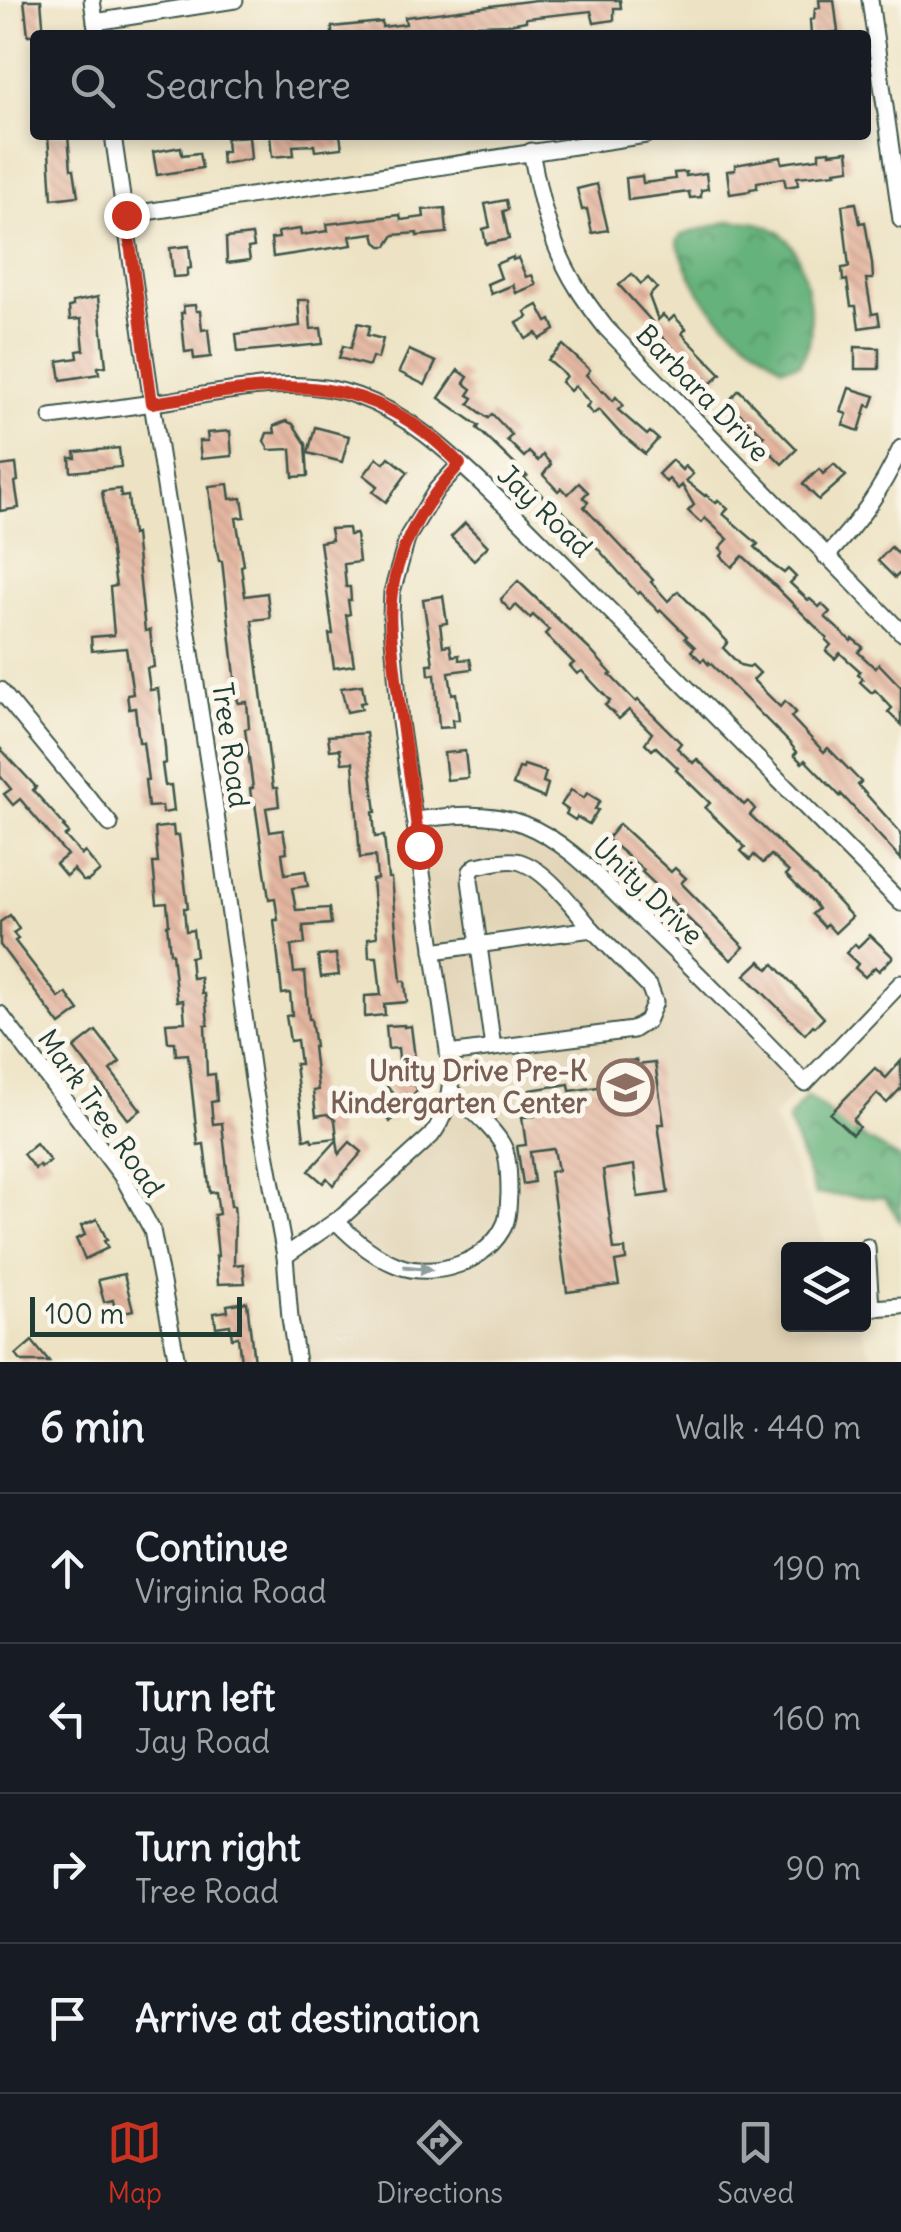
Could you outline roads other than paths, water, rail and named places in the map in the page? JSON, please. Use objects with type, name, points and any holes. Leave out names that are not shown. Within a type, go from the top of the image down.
[{"type":"street","points":[[92,0],[96,28],[235,0]]},
{"type":"street","points":[[870,0],[901,220]]},
{"type":"street","points":[[871,103],[884,102]]},
{"type":"street","name":"Tree Road","points":[[114,140],[211,774],[254,1087],[285,1256],[297,1362]]},
{"type":"street","points":[[126,215],[610,140]]},
{"type":"street","name":"Barbara Drive","points":[[531,151],[554,238],[576,287],[606,328],[901,632]]},
{"type":"street","name":"Jay Road","points":[[51,416],[270,387],[326,388],[356,395],[406,420],[429,435],[510,510],[901,903]]},
{"type":"street","points":[[826,557],[879,494],[901,448]]},
{"type":"street","points":[[285,1256],[336,1220],[432,1136],[451,1091],[400,722],[392,592],[408,536],[437,489],[460,464]]},
{"type":"street","points":[[0,690],[110,824]]},
{"type":"street","name":"Unity Drive","points":[[416,820],[486,816],[517,822],[562,844],[737,1011],[805,1083],[901,983]]},
{"type":"street","points":[[448,1054],[633,1030],[646,1021],[654,1002],[650,988],[548,880],[530,865],[513,860],[476,866],[470,880],[493,1048]]},
{"type":"street","points":[[434,951],[592,929]]},
{"type":"street","name":"Mark Tree Road","points":[[0,1014],[124,1179],[152,1230],[176,1362]]},
{"type":"street","points":[[336,1220],[374,1253],[415,1270],[446,1269],[484,1251],[507,1215],[509,1188],[503,1145],[451,1091]]},
{"type":"street","points":[[871,1308],[901,1306]]},
{"type":"place","name":"Unity Drive Pre-K Kindergarten Center","points":[[626,1087]]}]
